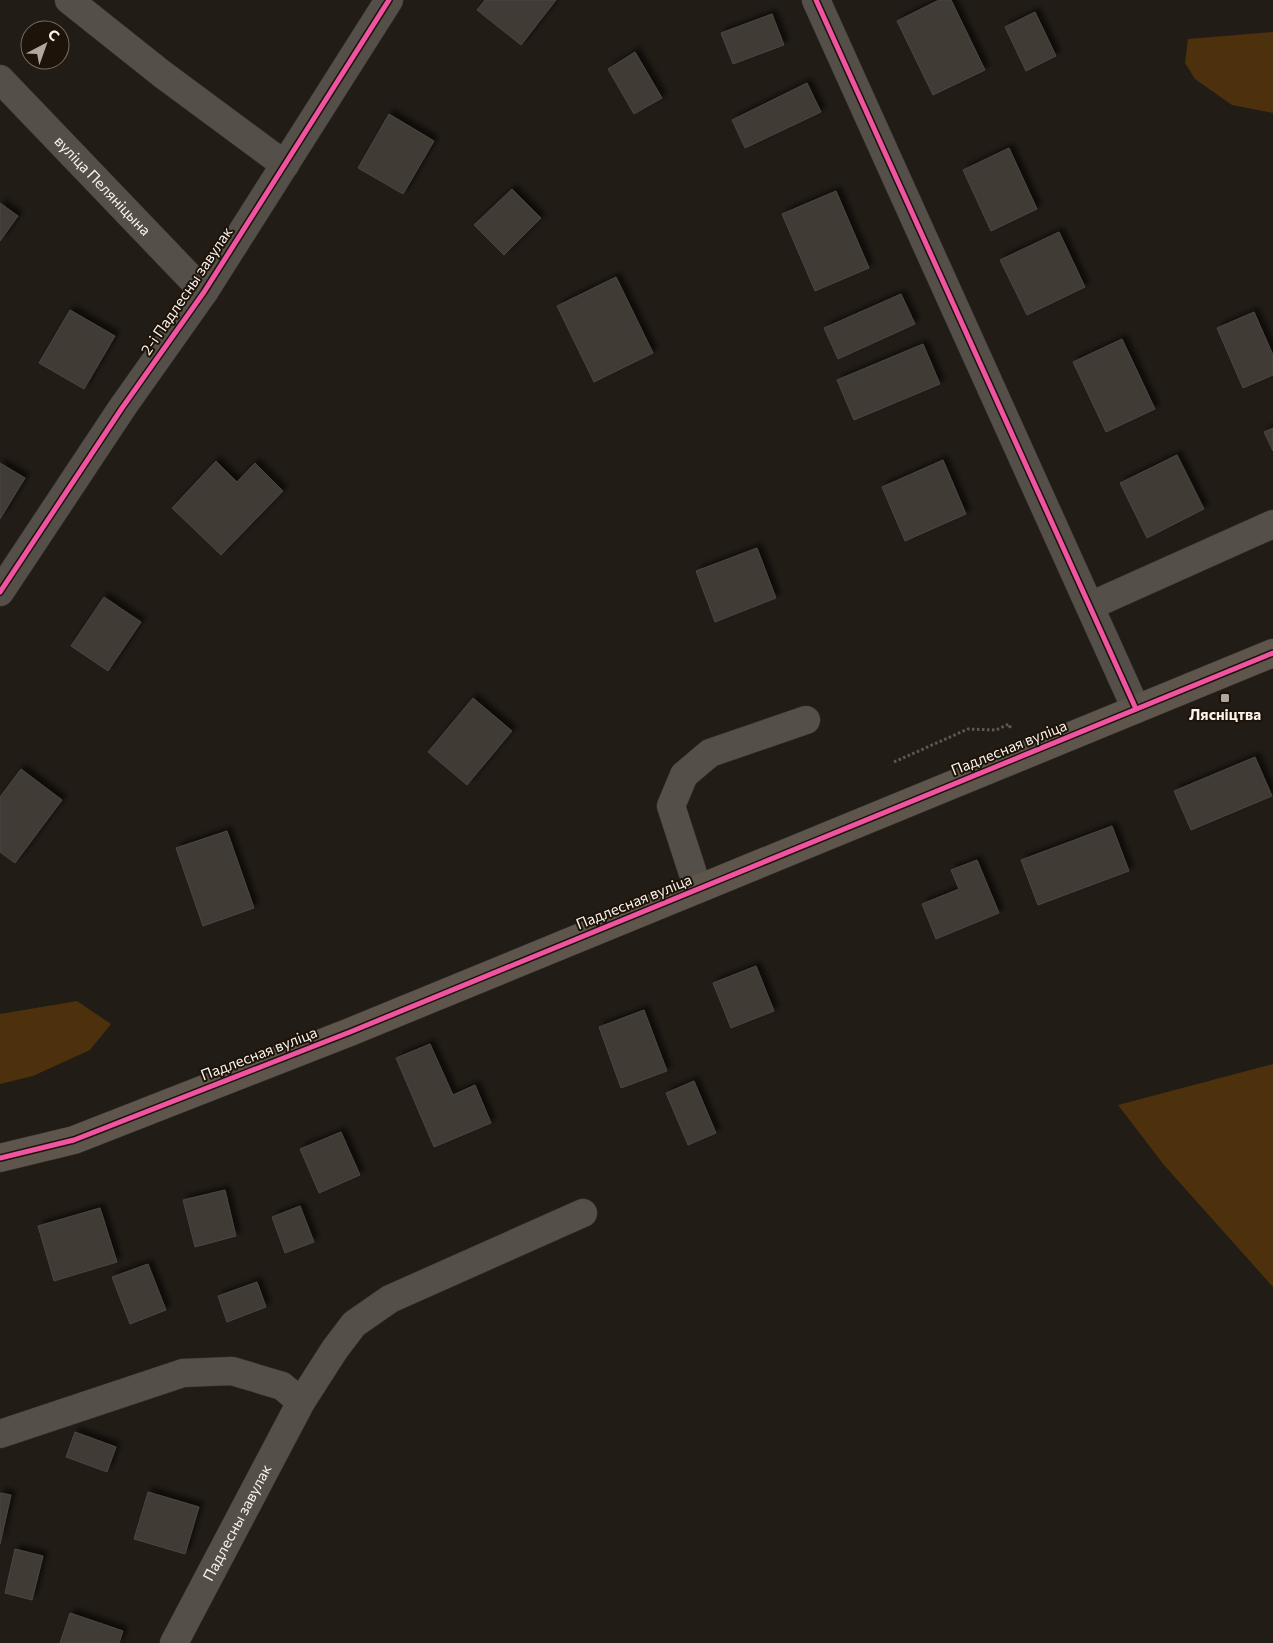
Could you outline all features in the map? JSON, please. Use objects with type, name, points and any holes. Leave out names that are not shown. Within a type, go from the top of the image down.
[{"type":"main road","name":"Падлесная вуліца","points":[[0,1158],[84,1136],[350,1032],[1273,653]]},
{"type":"street","points":[[68,0],[162,74],[285,166]]},
{"type":"street","name":"2-і Падлесны завулак","points":[[0,592],[122,408],[204,292],[389,0]]},
{"type":"street","points":[[816,0],[1136,709]]},
{"type":"street","name":"вуліца Пеляніцына","points":[[0,79],[204,292]]},
{"type":"street","points":[[1090,606],[1273,524]]},
{"type":"street","points":[[698,890],[671,806],[684,775],[710,753],[806,720]]},
{"type":"street","name":"Падлесны завулак","points":[[174,1643],[301,1402],[334,1349],[354,1324],[390,1299],[583,1214]]},
{"type":"street","points":[[0,1434],[183,1373],[232,1371],[282,1386],[301,1402]]},
{"type":"path","points":[[894,762],[968,729]]},
{"type":"shaded area","points":[[1273,32],[1273,113],[1232,105],[1195,79],[1185,63],[1188,39]]},
{"type":"shaded area","points":[[77,1001],[111,1024],[90,1050],[33,1076],[0,1084],[0,1014]]},
{"type":"shaded area","points":[[1273,1064],[1273,1287],[1164,1165],[1118,1105]]},
{"type":"building","points":[[485,0],[556,0],[521,45],[477,10]]},
{"type":"building","points":[[939,0],[951,0],[985,70],[933,95],[897,21]]},
{"type":"building","points":[[1035,12],[1056,56],[1026,71],[1005,27]]},
{"type":"building","points":[[772,14],[784,45],[733,64],[721,33]]},
{"type":"building","points":[[635,52],[662,98],[634,114],[608,69]]},
{"type":"building","points":[[807,83],[821,112],[745,148],[732,120]]},
{"type":"building","points":[[389,114],[434,141],[403,194],[358,168]]},
{"type":"building","points":[[1009,148],[1037,209],[991,231],[963,170]]},
{"type":"building","points":[[512,189],[541,218],[504,255],[474,225]]},
{"type":"building","points":[[836,191],[869,268],[815,291],[782,214]]},
{"type":"building","points":[[0,203],[18,216],[0,241]]},
{"type":"building","points":[[1059,232],[1085,287],[1027,315],[1000,260]]},
{"type":"building","points":[[616,277],[653,353],[594,382],[557,306]]},
{"type":"building","points":[[901,294],[915,324],[838,359],[824,328]]},
{"type":"building","points":[[70,310],[115,336],[84,389],[39,363]]},
{"type":"building","points":[[1254,312],[1273,355],[1273,375],[1243,388],[1217,328]]},
{"type":"building","points":[[1122,339],[1155,409],[1106,432],[1073,362]]},
{"type":"building","points":[[923,344],[940,384],[854,420],[837,380]]},
{"type":"building","points":[[1273,428],[1273,451],[1264,432]]},
{"type":"building","points":[[1177,455],[1204,509],[1147,538],[1120,483]]},
{"type":"building","points":[[943,460],[966,514],[905,541],[882,487]]},
{"type":"building","points":[[216,461],[237,482],[255,463],[283,491],[221,555],[172,508]]},
{"type":"building","points":[[0,463],[25,478],[0,519]]},
{"type":"building","points":[[757,548],[776,598],[715,622],[696,571]]},
{"type":"building","points":[[104,597],[141,622],[108,671],[71,646]]},
{"type":"building","points":[[473,698],[512,731],[467,785],[428,752]]},
{"type":"building","points":[[1255,757],[1272,796],[1191,830],[1174,791]]},
{"type":"building","points":[[21,769],[62,800],[15,863],[0,852],[0,797]]},
{"type":"building","points":[[1112,826],[1129,871],[1038,905],[1021,860]]},
{"type":"building","points":[[227,831],[254,908],[203,926],[176,848]]},
{"type":"building","points":[[977,860],[999,913],[936,939],[922,904],[959,889],[951,870]]},
{"type":"building","points":[[756,966],[774,1011],[731,1028],[713,983]]},
{"type":"building","points":[[644,1010],[667,1071],[621,1088],[599,1027]]},
{"type":"building","points":[[430,1044],[453,1095],[475,1085],[491,1123],[434,1147],[396,1058]]},
{"type":"building","points":[[694,1081],[716,1133],[688,1145],[666,1093]]},
{"type":"building","points":[[341,1132],[360,1175],[319,1193],[300,1149]]},
{"type":"building","points":[[225,1190],[236,1236],[195,1247],[183,1200]]},
{"type":"building","points":[[300,1206],[314,1242],[285,1253],[272,1217]]},
{"type":"building","points":[[100,1208],[117,1262],[54,1281],[38,1226]]},
{"type":"building","points":[[148,1264],[166,1310],[130,1324],[112,1277]]},
{"type":"building","points":[[257,1282],[266,1307],[227,1322],[218,1296]]},
{"type":"building","points":[[75,1432],[116,1447],[107,1472],[66,1457]]},
{"type":"building","points":[[148,1492],[199,1507],[185,1554],[134,1539]]},
{"type":"building","points":[[0,1493],[11,1495],[0,1544]]},
{"type":"building","points":[[15,1549],[43,1556],[32,1600],[5,1593]]},
{"type":"building","points":[[70,1613],[123,1631],[119,1643],[60,1643]]},
{"type":"cycle path","points":[[0,592],[122,408],[204,292],[389,0]]},
{"type":"cycle path","points":[[816,0],[1136,709]]},
{"type":"cycle path","points":[[0,1158],[74,1140],[350,1032],[1273,653]]},
{"type":"place","name":"Лясніцтва","points":[[1225,698]]}]
